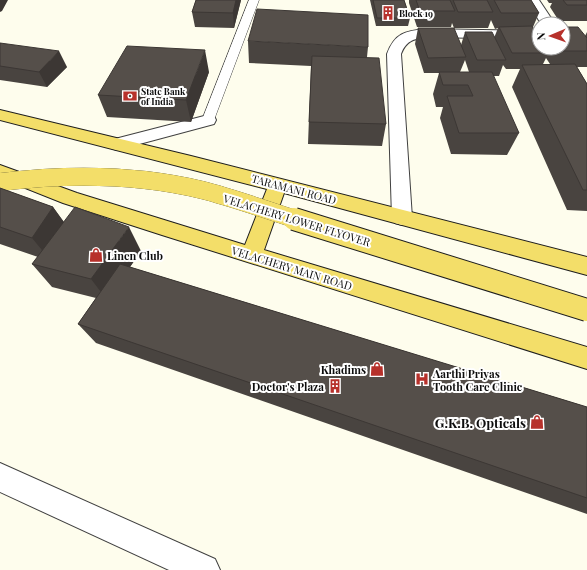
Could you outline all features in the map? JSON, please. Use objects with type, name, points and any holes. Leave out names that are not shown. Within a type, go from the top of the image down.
[{"type":"main road","name":"TARAMANI ROAD","points":[[0,115],[278,185],[587,266]]},
{"type":"main road","name":"VELACHERY MAIN ROAD","points":[[0,171],[70,198],[251,256],[587,358]]},
{"type":"main road","name":"VELACHERY LOWER FLYOVER","points":[[0,182],[100,176],[132,177],[176,184],[210,193],[587,310]]},
{"type":"main road","points":[[251,256],[278,185]]},
{"type":"main road","points":[[0,199],[15,196],[70,198]]},
{"type":"street","points":[[533,0],[543,16]]},
{"type":"street","points":[[402,218],[394,54],[397,44],[404,37],[411,34],[531,35]]},
{"type":"street","points":[[116,144],[208,120]]},
{"type":"street","points":[[0,477],[196,568]]},
{"type":"lane","points":[[208,120],[254,0]]},
{"type":"building","points":[[196,0],[236,0],[233,13],[192,12]]},
{"type":"building","name":"Block 19","points":[[373,0],[404,0],[410,18],[377,18]]},
{"type":"building","points":[[416,0],[450,0],[455,11],[420,11]]},
{"type":"building","points":[[453,0],[487,0],[493,12],[458,12]]},
{"type":"building","points":[[494,0],[531,0],[539,13],[501,13]]},
{"type":"building","points":[[563,0],[587,0],[587,5],[567,5]]},
{"type":"building","points":[[257,9],[368,15],[368,47],[248,41]]},
{"type":"building","points":[[531,26],[531,53],[512,53],[499,27]]},
{"type":"building","points":[[571,27],[578,27],[587,38],[587,51],[571,51]]},
{"type":"building","points":[[418,28],[454,28],[466,57],[428,58]]},
{"type":"building","points":[[465,32],[492,32],[506,60],[477,60]]},
{"type":"building","points":[[0,43],[59,51],[39,72],[0,66]]},
{"type":"building","points":[[127,46],[205,50],[186,100],[98,95]]},
{"type":"building","points":[[312,56],[379,58],[386,124],[309,122]]},
{"type":"building","points":[[575,64],[587,84],[587,190],[583,190],[522,65]]},
{"type":"building","points":[[439,72],[492,72],[519,133],[459,133],[447,96],[473,96],[468,85],[443,85]]},
{"type":"building","points":[[0,188],[53,207],[32,238],[0,227]]},
{"type":"building","points":[[75,207],[129,227],[91,279],[32,264]]},
{"type":"building","name":"Doctor's Plaza","points":[[120,264],[587,407],[587,498],[78,324]]},
{"type":"place","name":"Block 19","points":[[388,13]]},
{"type":"place","name":"State Bank of India","points":[[130,96]]},
{"type":"place","name":"Linen Club","points":[[96,255]]},
{"type":"place","name":"Khadims","points":[[377,369]]},
{"type":"place","name":"Aarthi Priyas Tooth Care Clinic","points":[[422,379]]},
{"type":"place","name":"Doctor's Plaza","points":[[335,386]]},
{"type":"place","name":"G.K.B. Opticals","points":[[537,422]]}]
